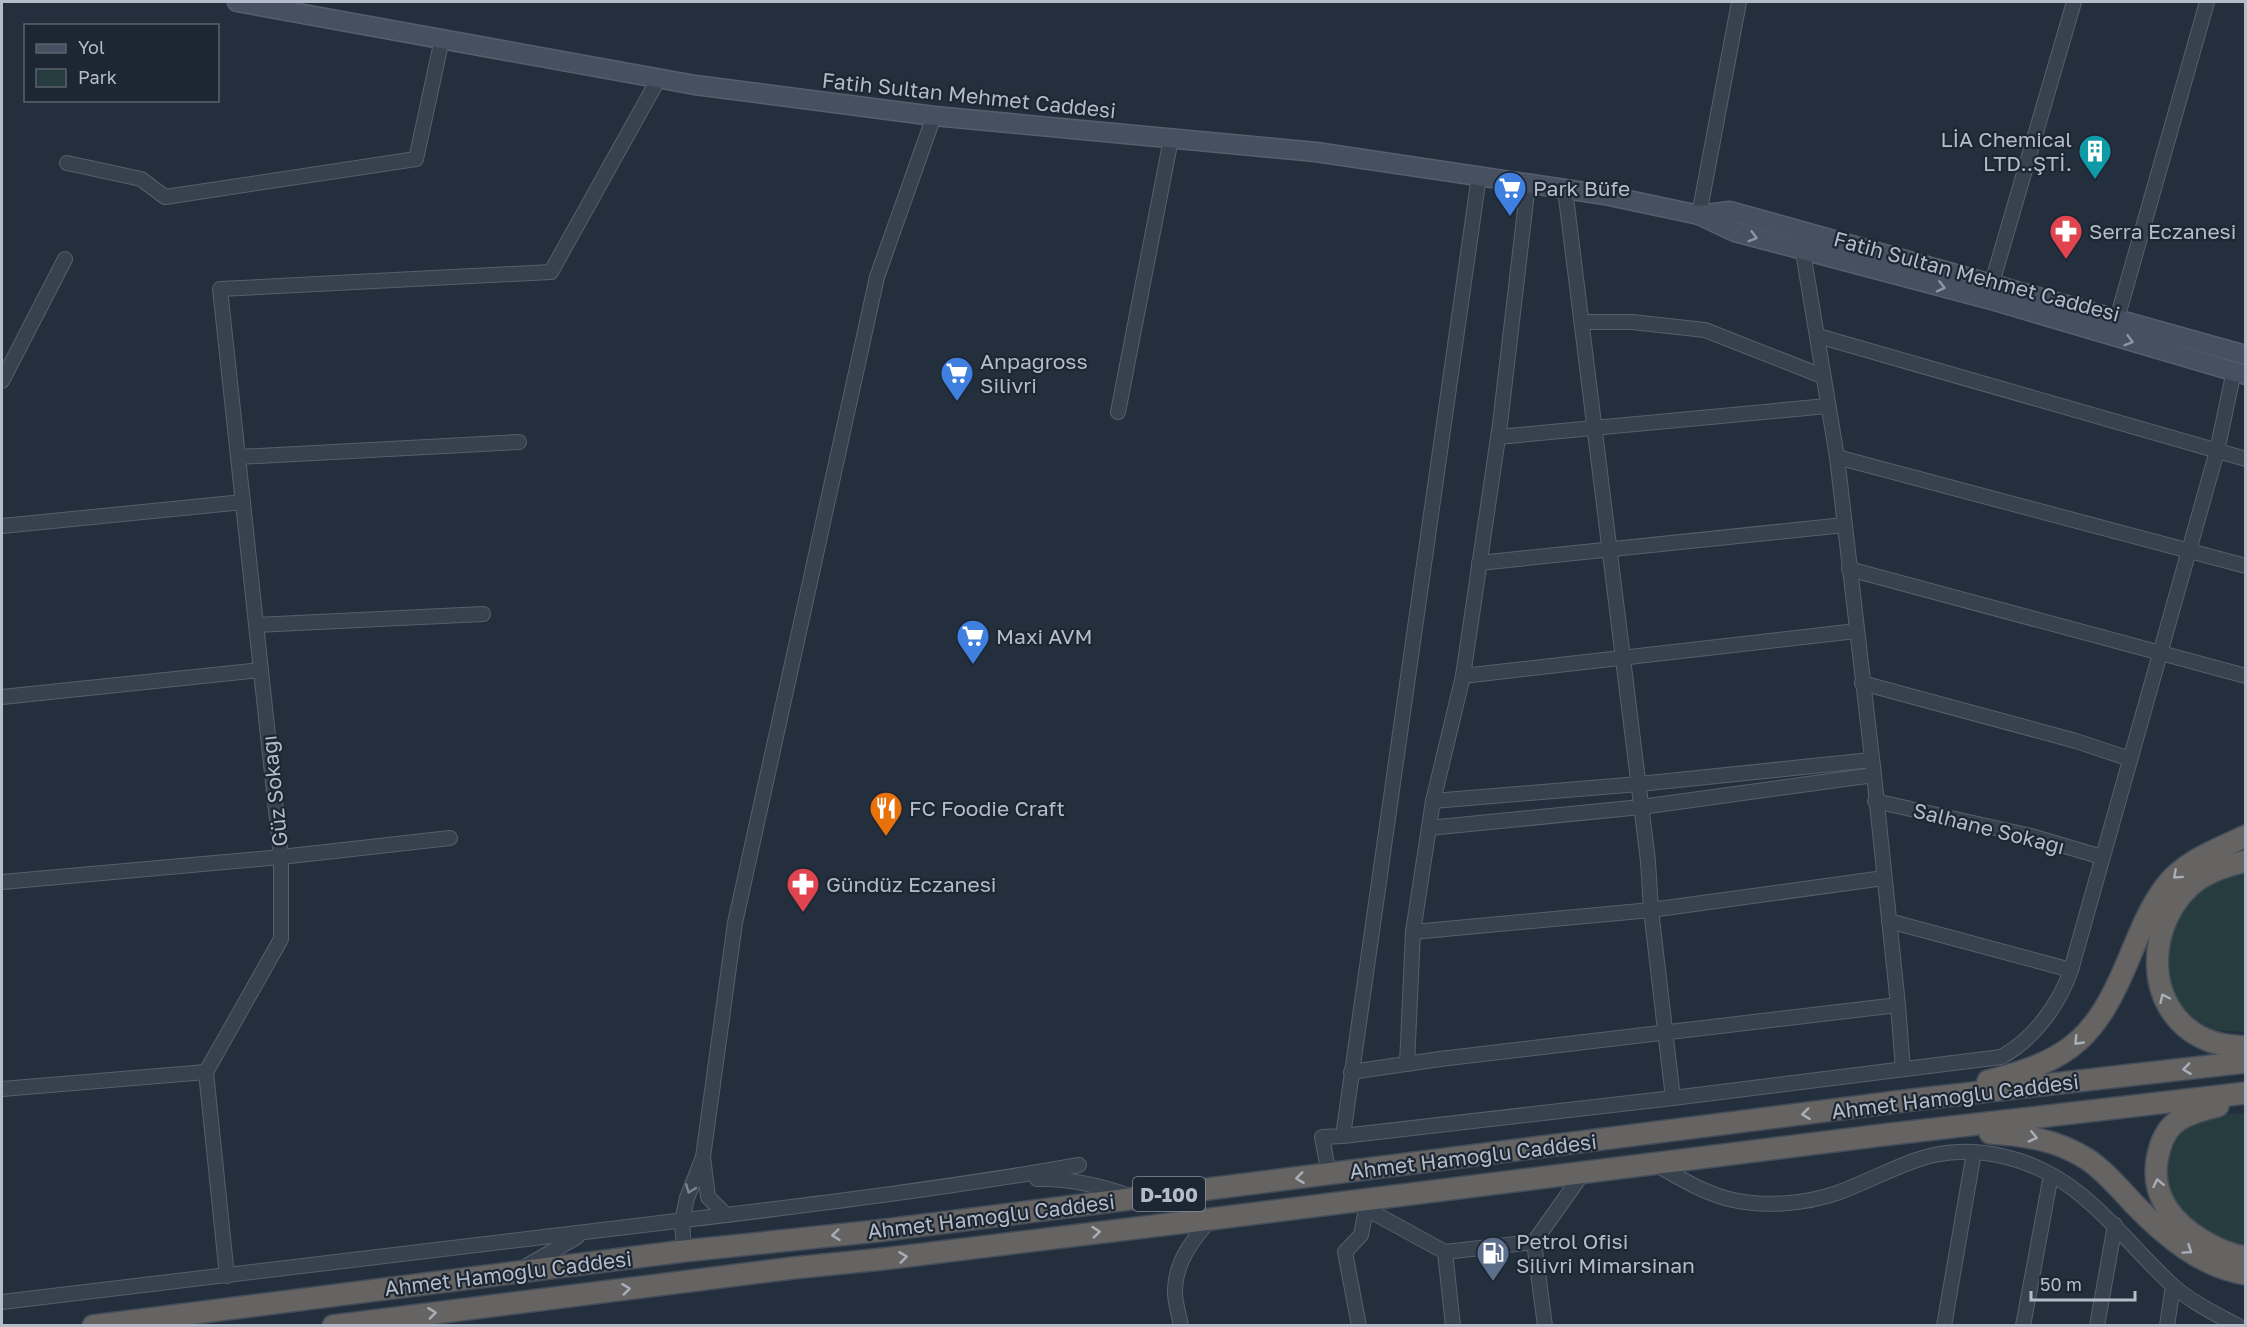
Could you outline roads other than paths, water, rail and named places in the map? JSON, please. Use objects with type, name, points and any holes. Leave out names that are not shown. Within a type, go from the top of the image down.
[{"type":"highway","points":[[1911,1100],[2034,1069],[2070,1049],[2102,1015],[2142,926],[2166,885],[2183,870],[2212,852],[2246,836]]},
{"type":"highway","points":[[2212,852],[2246,845]]},
{"type":"highway","points":[[2246,861],[2228,865],[2198,880],[2175,905],[2165,920],[2160,937],[2157,972],[2160,990],[2168,1008],[2190,1030],[2205,1039],[2224,1045],[2246,1047]]},
{"type":"highway","name":"Ahmet Hamoğlu Caddesi","points":[[93,1326],[684,1251],[877,1231],[1911,1100],[2246,1062]]},
{"type":"highway","name":"Ahmet Hamoğlu Caddesi","points":[[333,1326],[793,1268],[1358,1205],[1653,1163],[2246,1093]]},
{"type":"highway","points":[[2242,1270],[2223,1250],[2191,1233],[2168,1209],[2155,1178],[2156,1161],[2161,1143],[2167,1132],[2178,1121],[2215,1106],[2246,1102]]},
{"type":"highway","points":[[1891,1134],[2020,1134],[2068,1148],[2089,1160],[2105,1173],[2135,1205],[2174,1240],[2210,1263],[2242,1270]]},
{"type":"main road","name":"Fatih Sultan Mehmet Caddesi","points":[[237,2],[659,78],[934,117],[1316,152],[1605,195],[1699,215],[1736,232],[1803,252],[2117,318],[2242,354]]},
{"type":"main road","name":"Fatih Sultan Mehmet Caddesi","points":[[1699,215],[1730,211],[1809,231],[2240,373]]},
{"type":"main road","points":[[1803,252],[1809,231]]},
{"type":"main road","points":[[2240,373],[2242,354]]},
{"type":"street","points":[[1699,215],[1739,2]]},
{"type":"street","points":[[1990,291],[2074,2]]},
{"type":"street","points":[[2117,318],[2207,2]]},
{"type":"street","points":[[67,163],[141,179],[165,197],[416,159],[442,39]]},
{"type":"street","name":"Güz Sokağı","points":[[206,1072],[280,939],[280,857],[220,289],[551,272],[659,78]]},
{"type":"street","points":[[684,1251],[682,1221],[687,1198],[703,1157],[735,923],[877,277],[934,117]]},
{"type":"street","points":[[1118,412],[1171,139]]},
{"type":"street","points":[[1343,1136],[1479,176]]},
{"type":"street","points":[[1407,1064],[1413,932],[1433,801],[1463,676],[1498,437],[1528,183]]},
{"type":"street","points":[[1565,189],[1639,784],[1673,1098]]},
{"type":"street","points":[[1803,252],[1837,457],[1874,775],[1898,1005],[1902,1069]]},
{"type":"street","points":[[2,381],[65,259]]},
{"type":"street","points":[[1582,322],[1632,322],[1705,330],[1822,376]]},
{"type":"street","points":[[1818,336],[2246,459]]},
{"type":"street","points":[[1329,1174],[1322,1137],[1673,1098],[2001,1058],[2016,1049],[2037,1031],[2067,982],[2071,970],[2240,373]]},
{"type":"street","points":[[1498,437],[1827,406]]},
{"type":"street","points":[[238,457],[519,442]]},
{"type":"street","points":[[1837,457],[2246,566]]},
{"type":"street","points":[[2,526],[243,502]]},
{"type":"street","points":[[1479,563],[1844,525]]},
{"type":"street","points":[[1849,569],[2246,676]]},
{"type":"street","points":[[256,626],[483,614]]},
{"type":"street","points":[[1463,676],[1856,631]]},
{"type":"street","points":[[2,697],[261,670]]},
{"type":"street","points":[[1862,683],[2076,741],[2130,759]]},
{"type":"street","points":[[1433,801],[1639,784],[1871,760]]},
{"type":"street","points":[[1429,828],[1641,807],[1874,775]]},
{"type":"street","name":"Salhane Sokağı","points":[[1875,801],[2031,836],[2102,857]]},
{"type":"street","points":[[2,882],[280,857],[450,838]]},
{"type":"street","points":[[1413,932],[1651,910],[1884,878]]},
{"type":"street","points":[[1889,921],[2071,970]]},
{"type":"street","points":[[1351,1072],[1898,1005]]},
{"type":"street","points":[[2,1089],[206,1072],[227,1276]]},
{"type":"street","points":[[1653,1163],[1711,1193],[1734,1200],[1784,1203],[1810,1200],[1835,1193],[1920,1158],[1945,1153],[1974,1152],[2006,1157],[2071,1185],[2115,1225],[2173,1286],[2238,1326]]},
{"type":"street","points":[[1944,1326],[1974,1152]]},
{"type":"street","points":[[703,1157],[708,1197],[726,1215]]},
{"type":"street","points":[[2,1302],[682,1221],[981,1182],[1079,1165]]},
{"type":"street","points":[[1545,1326],[1534,1242],[1583,1173]]},
{"type":"street","points":[[2023,1326],[2051,1175]]},
{"type":"street","points":[[981,1182],[1056,1179],[1092,1183],[1137,1198]]},
{"type":"street","points":[[1358,1205],[1445,1252],[1534,1242]]},
{"type":"street","points":[[1358,1205],[1361,1235],[1346,1252],[1359,1326]]},
{"type":"street","points":[[1181,1326],[1175,1289],[1181,1259],[1196,1236],[1211,1220]]},
{"type":"street","points":[[2097,1326],[2115,1225]]},
{"type":"street","points":[[515,1273],[584,1233]]},
{"type":"street","points":[[1445,1252],[1453,1326]]},
{"type":"street","points":[[2167,1326],[2173,1286]]},
{"type":"place","name":"LİA Chemical LTD..ŞTİ.","points":[[2095,180]]},
{"type":"place","name":"Park Büfe","points":[[1510,217]]},
{"type":"place","name":"Serra Eczanesi","points":[[2066,260]]},
{"type":"place","name":"Anpagross Silivri","points":[[957,402]]},
{"type":"place","name":"Maxi AVM","points":[[973,665]]},
{"type":"place","name":"FC Foodie Craft","points":[[886,837]]},
{"type":"place","name":"Gündüz Eczanesi","points":[[803,913]]},
{"type":"place","name":"Petrol Ofisi Silivri Mimarsinan","points":[[1493,1282]]}]
